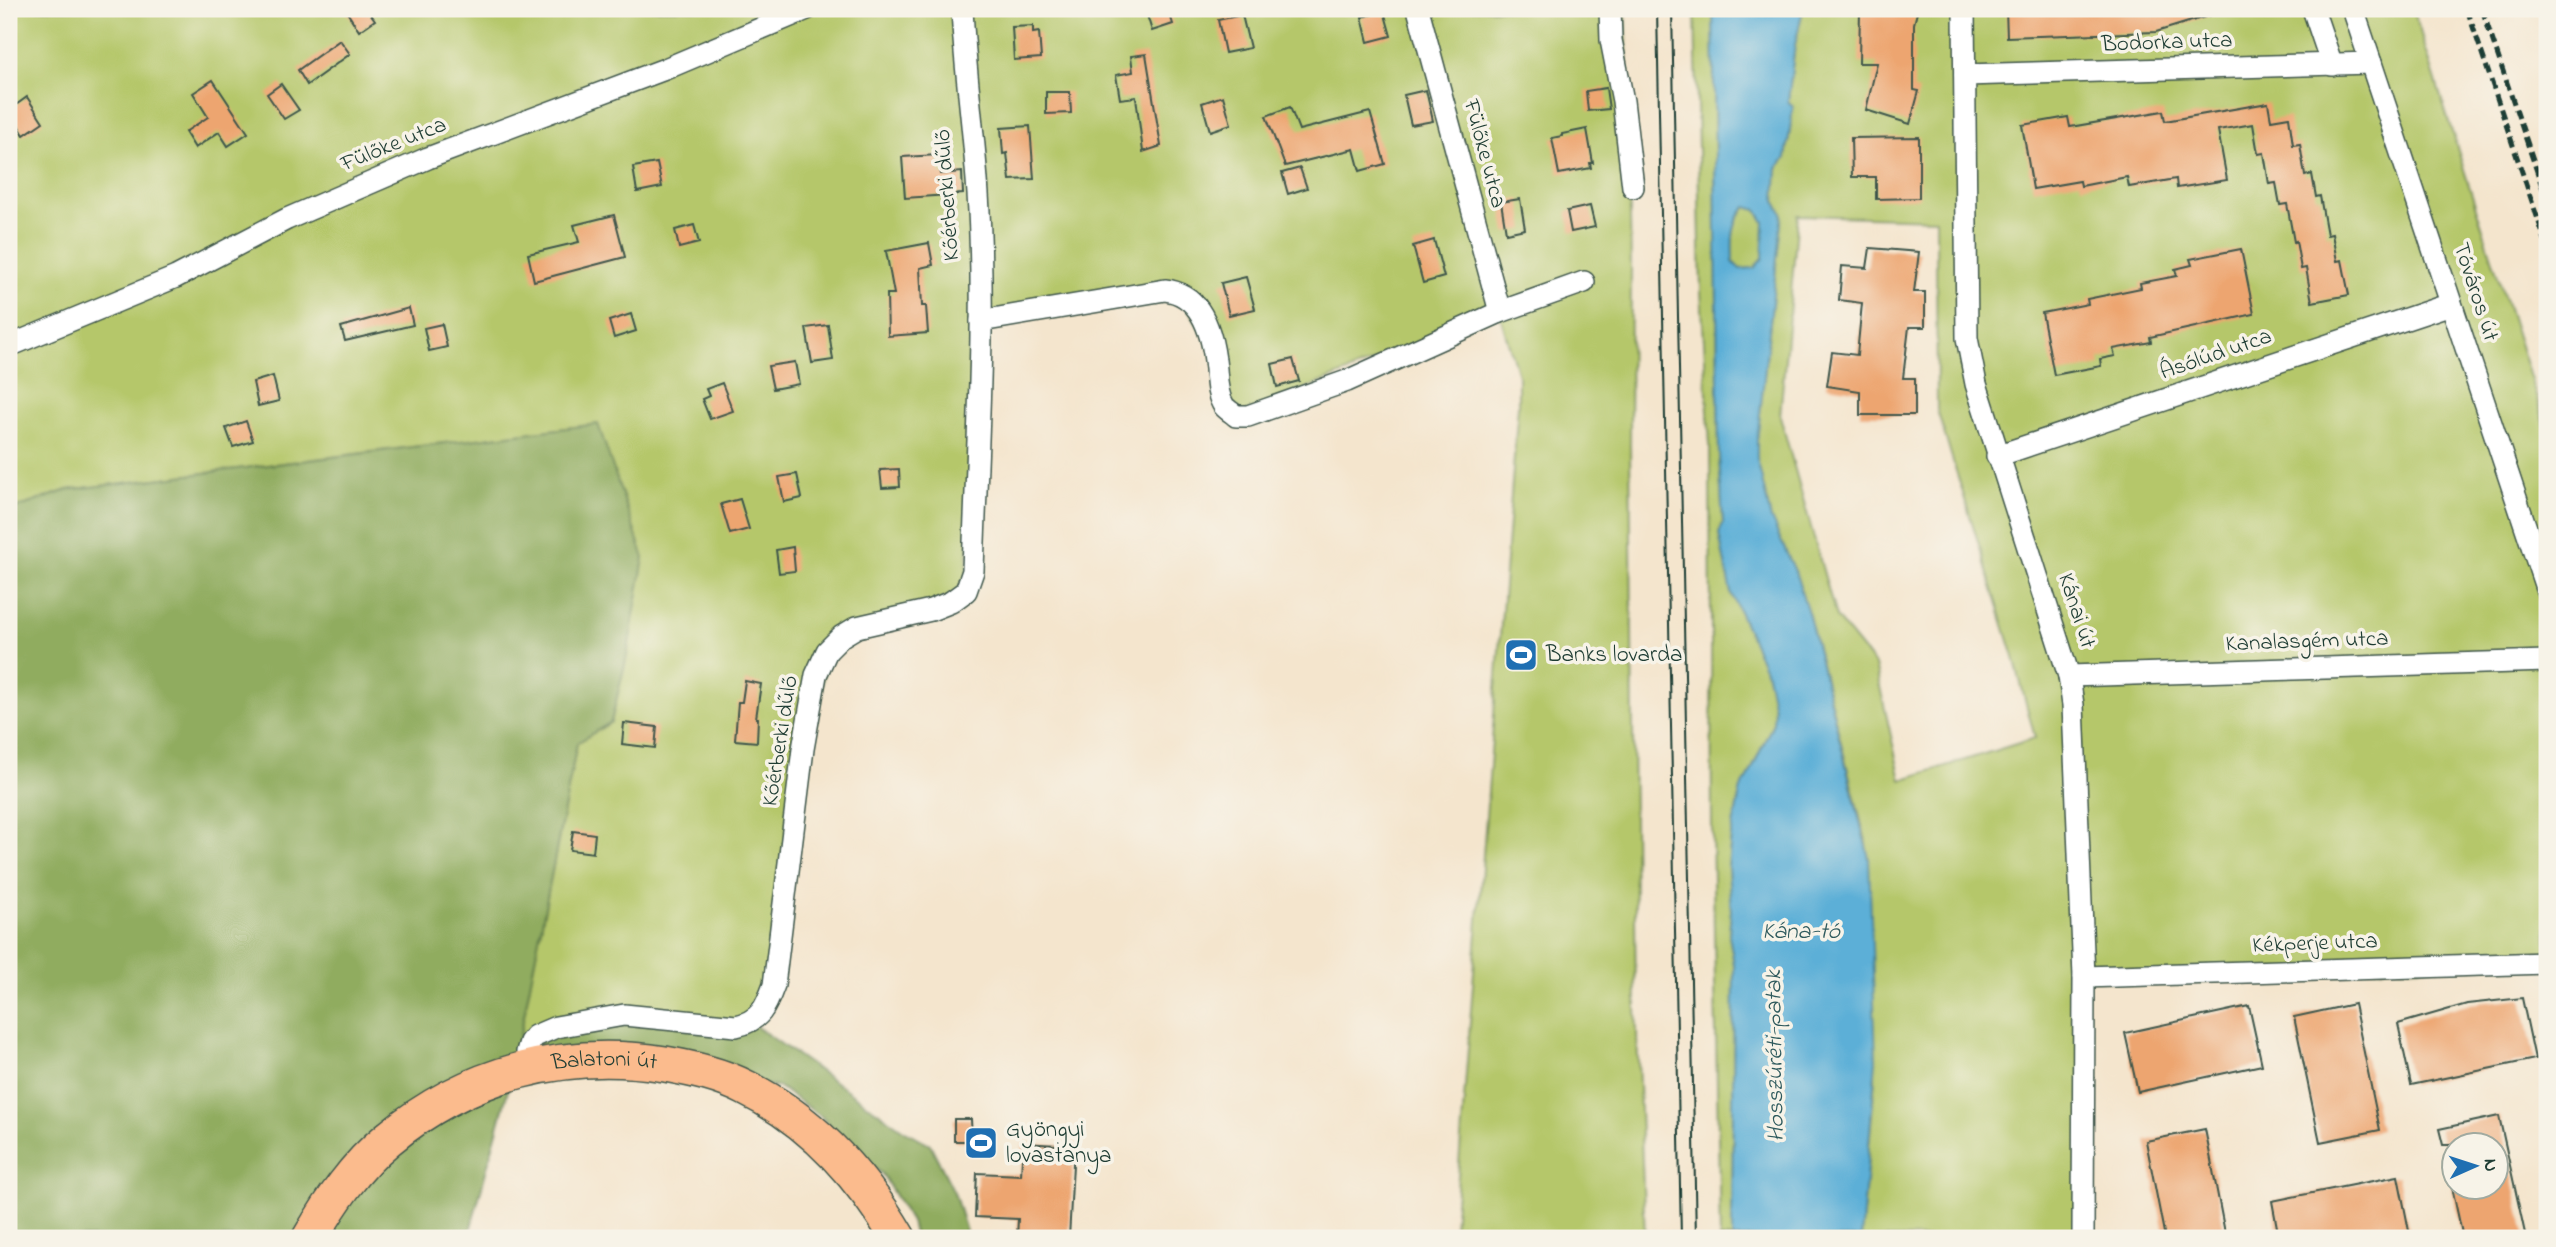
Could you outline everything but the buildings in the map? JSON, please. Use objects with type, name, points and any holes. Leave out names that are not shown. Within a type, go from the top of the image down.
[{"type":"main road","name":"Balatoni út","points":[[310,1238],[357,1169],[387,1139],[425,1112],[459,1092],[529,1068],[592,1058],[640,1060],[687,1068],[746,1087],[797,1120],[842,1159],[876,1201],[898,1238]]},
{"type":"street","name":"Fülőke utca","points":[[9,346],[176,277],[288,219],[417,163],[677,64],[807,9]]},
{"type":"street","name":"Kőérberki dűlő","points":[[529,1068],[527,1052],[530,1042],[535,1035],[556,1027],[624,1015],[736,1026],[751,1023],[765,1009],[774,985],[803,749],[816,675],[827,651],[842,636],[857,627],[931,610],[951,602],[966,591],[973,571],[981,321],[978,194],[962,9]]},
{"type":"street","name":"Fülőke utca","points":[[1418,9],[1500,312]]},
{"type":"street","points":[[1610,9],[1611,40],[1623,101],[1633,187]]},
{"type":"street","name":"Kánai út","points":[[1964,9],[1967,338],[1976,384],[1997,456],[2069,676],[2073,705],[2084,977],[2083,1238]]},
{"type":"street","points":[[2313,9],[2332,65]]},
{"type":"street","name":"Tóváros út","points":[[2353,9],[2547,591]]},
{"type":"street","name":"Bodorka utca","points":[[1965,75],[2371,63]]},
{"type":"street","points":[[981,321],[1165,290],[1179,292],[1198,309],[1209,330],[1218,392],[1224,406],[1237,416],[1248,416],[1347,382],[1500,312],[1584,282]]},
{"type":"street","name":"Ásólúd utca","points":[[1997,456],[2451,304]]},
{"type":"street","name":"Kanalasgém utca","points":[[2069,676],[2547,661]]},
{"type":"street","name":"Kékperje utca","points":[[2084,977],[2547,963]]},
{"type":"green space","points":[[9,9],[1626,9],[1631,268],[1630,444],[1636,1008],[1645,1238],[1447,1238],[1454,1228],[1518,406],[1518,375],[1499,312],[1236,416],[1214,353],[1179,292],[981,321],[966,591],[857,627],[827,651],[774,985],[751,1023],[556,1027],[513,1072],[577,743],[611,722],[618,692],[598,424],[67,490],[18,508],[9,514]]},
{"type":"green space","points":[[1695,9],[1713,9],[1719,456],[1723,523],[1719,534],[1731,593],[1767,674],[1774,709],[1773,723],[1741,788],[1731,836],[1728,868],[1731,910],[1729,935],[1734,964],[1732,1238],[1720,1238],[1712,829],[1710,446],[1701,291]]},
{"type":"green space","points":[[1803,9],[2413,9],[2547,431],[2547,963],[2084,977],[2083,1238],[1861,1238],[1875,1079],[1866,841],[1809,616],[1795,571],[1771,519],[1757,459],[1782,213],[1775,201],[1777,168],[1786,158],[1793,107],[1788,101],[1795,45]],"holes":[[[1798,215],[1936,219],[1937,410],[2014,657],[2035,738],[1901,780],[1875,665],[1836,617],[1780,416]]]},
{"type":"green space","points":[[1746,207],[1757,210],[1764,222],[1763,258],[1754,268],[1740,269],[1733,262],[1733,240],[1735,226]]},
{"type":"green space","points":[[598,424],[644,558],[627,656],[611,722],[577,743],[513,1072],[468,1238],[9,1238],[9,514],[17,508],[67,490]]},
{"type":"green space","points":[[624,1015],[751,1023],[905,1131],[930,1144],[954,1192],[968,1238],[915,1238],[911,1222],[882,1174],[845,1143],[822,1117],[779,1087],[543,1049],[535,1036]]},
{"type":"water","name":"Kána-tó","points":[[1713,9],[1803,9],[1795,45],[1788,101],[1793,107],[1786,158],[1777,168],[1775,201],[1782,213],[1757,459],[1771,519],[1795,571],[1809,616],[1869,858],[1876,1061],[1861,1238],[1732,1238],[1734,964],[1729,935],[1731,910],[1728,868],[1731,836],[1741,788],[1773,723],[1774,709],[1767,674],[1731,593],[1719,534],[1723,523],[1719,456]],"holes":[[[1746,207],[1757,210],[1764,222],[1763,258],[1754,268],[1740,269],[1733,262],[1735,225]]]},
{"type":"tram line","points":[[1657,9],[1681,1238]]},
{"type":"tram line","points":[[1672,9],[1696,1238]]},
{"type":"railway","points":[[2467,9],[2547,246]]},
{"type":"railway","points":[[2482,9],[2547,201]]},
{"type":"place","name":"Banks lovarda","points":[[1521,655]]},
{"type":"place","name":"Gyöngyi lovastanya","points":[[981,1143]]},
{"type":"water label","name":"Hosszúréti-patak","points":[[1776,1056]]}]
